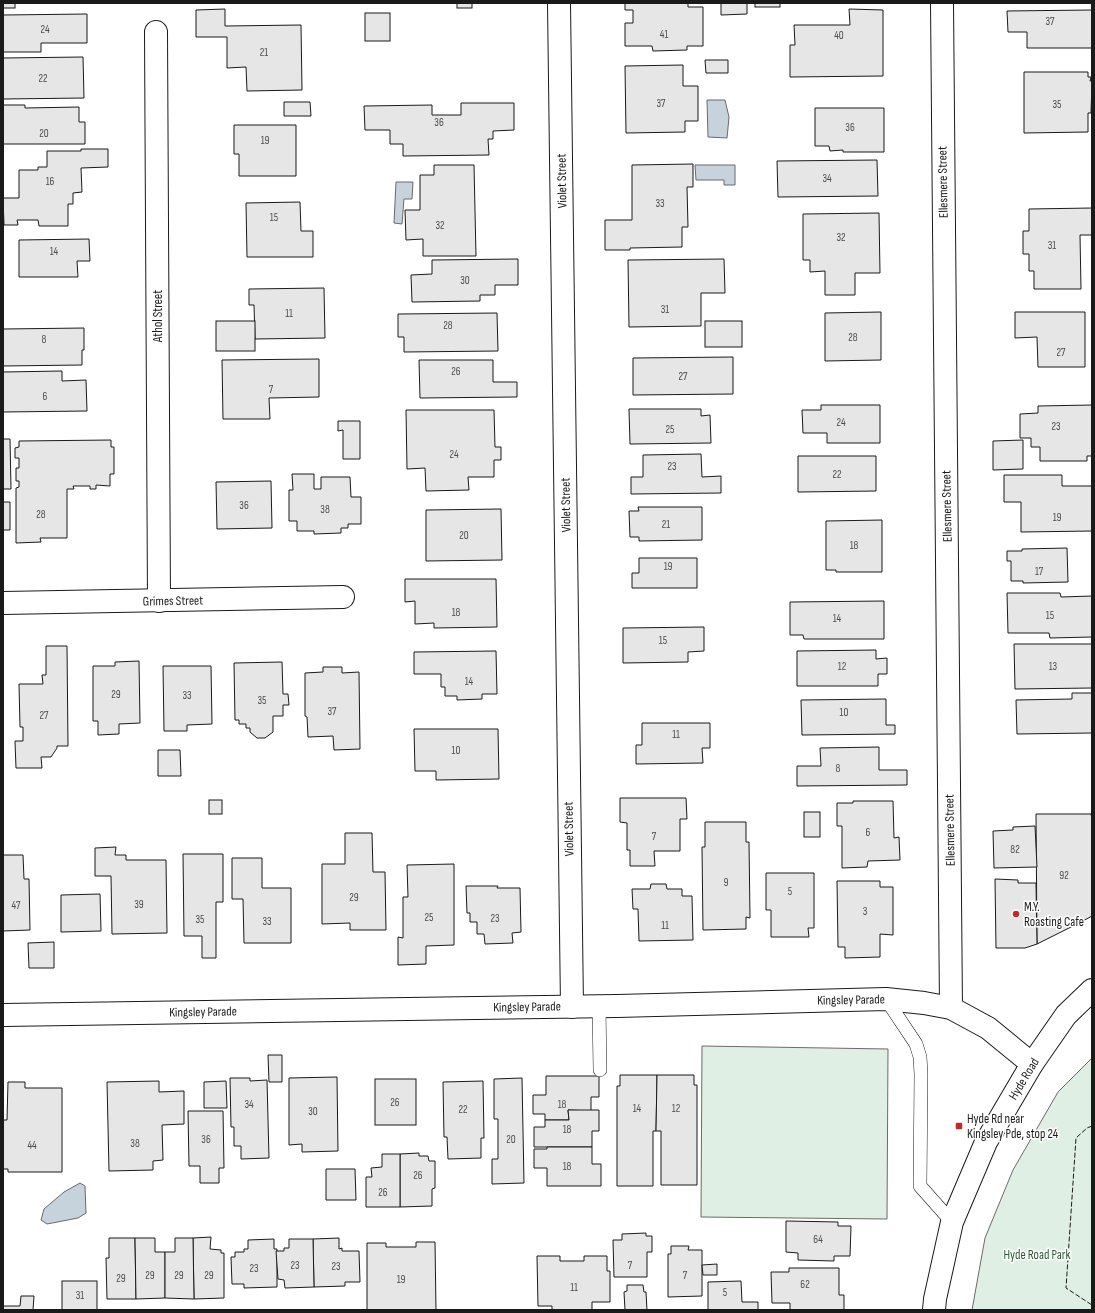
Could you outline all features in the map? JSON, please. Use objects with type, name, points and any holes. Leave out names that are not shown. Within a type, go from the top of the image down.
[{"type":"street","name":"Violet Street","points":[[559,3],[572,1007]]},
{"type":"street","name":"Ellesmere Street","points":[[942,3],[952,1008]]},
{"type":"street","name":"Athol Street","points":[[156,32],[159,601]]},
{"type":"street","name":"Grimes Street","points":[[3,603],[343,597]]},
{"type":"street","name":"Hyde Road","points":[[934,1310],[935,1299],[952,1222],[986,1142],[1032,1064],[1066,1015],[1092,990]]},
{"type":"street","name":"Kingsley Parade","points":[[3,1015],[572,1007],[886,999],[952,1008],[988,1028],[1032,1064]]},
{"type":"lane","points":[[886,999],[916,1044],[920,1057],[920,1186],[952,1222]]},
{"type":"lane","points":[[599,1006],[600,1070]]},
{"type":"green space","points":[[702,1046],[888,1049],[887,1219],[701,1217]]},
{"type":"green space","name":"Hyde Road Park","points":[[1092,1058],[1092,1310],[972,1310],[985,1238],[1013,1170],[1058,1092]]},
{"type":"shaded area","points":[[707,100],[725,100],[729,117],[727,138],[708,137]]},
{"type":"shaded area","points":[[695,165],[735,165],[735,185],[724,185],[724,180],[696,180]]},
{"type":"shaded area","points":[[396,182],[413,182],[412,199],[404,199],[402,224],[394,223]]},
{"type":"shaded area","points":[[80,1183],[85,1186],[86,1213],[78,1218],[47,1224],[41,1220],[44,1209],[64,1192]]},
{"type":"building","points":[[3,3],[15,3],[15,8],[3,8]]},
{"type":"building","points":[[457,3],[472,3],[472,8],[457,8]]},
{"type":"building","points":[[625,3],[688,3],[688,7],[703,7],[703,46],[687,46],[687,50],[653,51],[652,46],[625,46],[625,23],[633,23],[633,10],[625,10]]},
{"type":"building","points":[[721,3],[747,3],[747,14],[721,15]]},
{"type":"building","points":[[755,3],[780,3],[780,7],[755,7]]},
{"type":"building","points":[[225,9],[225,26],[301,25],[302,90],[247,91],[246,67],[227,68],[227,37],[196,37],[196,10]]},
{"type":"building","points":[[849,9],[883,10],[883,76],[790,77],[790,45],[795,45],[794,25],[850,25]]},
{"type":"building","points":[[1092,10],[1092,48],[1027,48],[1027,32],[1008,32],[1007,11]]},
{"type":"building","points":[[365,13],[390,13],[390,41],[365,41]]},
{"type":"building","points":[[87,14],[87,43],[41,43],[41,52],[3,52],[3,15]]},
{"type":"building","points":[[83,57],[84,98],[3,99],[3,58]]},
{"type":"building","points":[[705,60],[728,60],[728,73],[706,73]]},
{"type":"building","points":[[683,65],[683,86],[698,86],[698,121],[685,121],[685,132],[626,133],[625,66]]},
{"type":"building","points":[[1024,72],[1088,72],[1088,77],[1091,77],[1090,81],[1092,81],[1091,113],[1088,113],[1088,132],[1024,133]]},
{"type":"building","points":[[284,102],[310,102],[311,116],[284,116]]},
{"type":"building","points":[[461,103],[514,103],[514,130],[493,131],[493,139],[488,139],[489,155],[403,156],[403,144],[390,144],[390,130],[365,130],[364,106],[432,105],[432,115],[461,115]]},
{"type":"building","points":[[3,105],[25,105],[25,108],[79,107],[79,122],[85,122],[85,144],[3,144]]},
{"type":"building","points":[[815,108],[884,108],[884,152],[843,152],[843,150],[830,151],[829,146],[815,146]]},
{"type":"building","points":[[234,125],[296,125],[296,176],[239,176],[239,154],[234,154]]},
{"type":"building","points":[[81,149],[108,149],[108,167],[81,168],[82,192],[73,193],[73,204],[68,204],[68,226],[39,226],[38,220],[17,220],[18,225],[4,225],[3,198],[19,198],[19,170],[38,170],[38,167],[47,167],[47,151],[81,151]]},
{"type":"building","points":[[877,160],[878,196],[778,197],[777,161]]},
{"type":"building","points":[[693,164],[693,187],[687,187],[688,227],[682,227],[682,247],[605,250],[605,220],[632,220],[632,165]]},
{"type":"building","points":[[434,165],[474,165],[476,256],[423,256],[423,239],[406,240],[405,210],[420,210],[420,175],[434,175]]},
{"type":"building","points":[[300,202],[301,231],[313,231],[313,257],[247,257],[246,203]]},
{"type":"building","points":[[1092,208],[1092,235],[1080,235],[1081,289],[1034,289],[1034,271],[1029,271],[1029,254],[1023,254],[1023,231],[1029,231],[1029,209]]},
{"type":"building","points":[[879,213],[880,273],[855,273],[855,295],[825,295],[825,271],[810,272],[810,260],[803,260],[803,214]]},
{"type":"building","points":[[89,239],[90,261],[77,261],[78,277],[19,277],[19,240]]},
{"type":"building","points":[[518,259],[518,285],[495,285],[495,295],[480,295],[480,301],[412,302],[411,275],[432,274],[432,260]]},
{"type":"building","points":[[724,259],[725,293],[701,293],[701,326],[629,327],[628,260]]},
{"type":"building","points":[[324,288],[325,338],[255,339],[254,305],[249,305],[249,289]]},
{"type":"building","points":[[881,312],[881,360],[825,361],[825,313]]},
{"type":"building","points":[[1015,312],[1085,312],[1085,367],[1038,367],[1037,337],[1015,338]]},
{"type":"building","points":[[497,313],[498,351],[404,352],[404,337],[398,337],[398,314]]},
{"type":"building","points":[[216,321],[255,321],[255,351],[216,351]]},
{"type":"building","points":[[705,321],[742,321],[742,347],[705,347]]},
{"type":"building","points":[[84,328],[82,365],[3,366],[3,329]]},
{"type":"building","points":[[733,357],[733,394],[633,395],[633,358]]},
{"type":"building","points":[[319,359],[319,397],[269,398],[270,419],[223,419],[222,360]]},
{"type":"building","points":[[419,360],[493,360],[493,382],[517,382],[517,397],[420,398]]},
{"type":"building","points":[[62,371],[62,381],[86,380],[87,411],[3,412],[3,372]]},
{"type":"building","points":[[821,405],[880,405],[880,443],[827,443],[827,433],[803,433],[802,410],[821,410]]},
{"type":"building","points":[[1092,405],[1092,456],[1087,456],[1087,461],[1040,461],[1040,447],[1031,447],[1031,438],[1020,438],[1020,414],[1038,413],[1038,406]]},
{"type":"building","points":[[629,409],[701,409],[701,416],[710,415],[711,443],[630,444]]},
{"type":"building","points":[[406,410],[494,410],[495,447],[501,447],[501,460],[494,460],[494,477],[468,477],[469,490],[426,491],[425,468],[407,469]]},
{"type":"building","points":[[338,421],[360,421],[360,459],[343,459],[343,430],[338,431]]},
{"type":"building","points":[[3,439],[10,439],[11,489],[3,489]]},
{"type":"building","points":[[111,440],[111,447],[114,447],[114,474],[110,474],[110,486],[96,485],[96,489],[90,489],[90,486],[73,486],[74,489],[67,489],[67,538],[40,538],[41,542],[16,543],[16,488],[19,487],[19,481],[16,481],[16,468],[19,468],[19,458],[15,458],[15,448],[19,447],[19,441]]},
{"type":"building","points":[[1023,440],[1023,469],[993,470],[993,441]]},
{"type":"building","points":[[701,454],[702,477],[721,476],[721,493],[631,494],[631,477],[643,477],[643,455]]},
{"type":"building","points":[[798,456],[876,456],[876,491],[798,492]]},
{"type":"building","points":[[292,474],[314,474],[314,489],[321,489],[321,477],[350,477],[351,497],[361,497],[361,524],[348,524],[348,528],[341,528],[341,533],[314,534],[314,531],[297,531],[297,521],[289,521],[289,490],[293,490]]},
{"type":"building","points":[[1004,475],[1062,475],[1062,486],[1092,486],[1092,531],[1021,532],[1021,502],[1004,502]]},
{"type":"building","points":[[271,481],[272,528],[217,529],[216,482]]},
{"type":"building","points":[[3,502],[10,502],[10,530],[3,530]]},
{"type":"building","points":[[638,507],[702,507],[702,540],[639,541],[639,537],[630,537],[629,511],[639,511]]},
{"type":"building","points":[[501,509],[502,560],[426,561],[426,510]]},
{"type":"building","points":[[882,520],[882,572],[836,572],[836,570],[826,570],[826,521]]},
{"type":"building","points":[[1067,548],[1068,582],[1023,583],[1023,581],[1011,581],[1011,561],[1007,561],[1007,551],[1022,551],[1022,549]]},
{"type":"building","points":[[639,558],[697,558],[697,588],[632,588],[632,573],[639,573]]},
{"type":"building","points":[[405,579],[496,579],[497,627],[434,628],[434,623],[415,624],[415,601],[405,602]]},
{"type":"building","points":[[1007,593],[1060,593],[1061,597],[1092,596],[1092,637],[1050,638],[1049,633],[1008,633]]},
{"type":"building","points":[[884,601],[884,639],[804,639],[803,635],[790,635],[790,602]]},
{"type":"building","points":[[704,627],[704,651],[688,652],[688,662],[623,663],[623,628]]},
{"type":"building","points":[[1014,644],[1092,644],[1092,688],[1015,689]]},
{"type":"building","points":[[46,646],[67,646],[68,746],[57,746],[51,757],[41,757],[42,768],[16,768],[15,741],[23,741],[23,727],[20,727],[19,684],[43,684],[42,675],[46,675]]},
{"type":"building","points":[[876,650],[876,659],[887,658],[887,674],[878,674],[878,686],[797,686],[797,651]]},
{"type":"building","points":[[496,651],[497,694],[482,694],[482,699],[457,700],[457,696],[445,696],[445,687],[441,687],[441,674],[414,674],[414,652]]},
{"type":"building","points":[[139,661],[140,723],[119,724],[119,734],[98,735],[98,721],[93,721],[93,666],[115,666],[115,662]]},
{"type":"building","points":[[282,662],[283,694],[288,694],[289,705],[283,705],[283,716],[273,716],[273,732],[265,738],[257,738],[250,732],[250,728],[246,728],[246,724],[239,724],[239,720],[235,720],[234,663]]},
{"type":"building","points":[[163,666],[211,666],[212,724],[187,725],[187,731],[164,731]]},
{"type":"building","points":[[323,667],[342,667],[342,673],[359,672],[360,749],[334,750],[333,736],[308,737],[307,717],[305,716],[305,673],[323,672]]},
{"type":"building","points":[[1072,693],[1092,693],[1092,733],[1017,734],[1016,700],[1072,699]]},
{"type":"building","points":[[886,699],[886,725],[895,725],[895,734],[802,735],[801,700]]},
{"type":"building","points":[[642,723],[710,723],[710,748],[702,748],[703,763],[636,764],[636,745],[642,745]]},
{"type":"building","points":[[414,729],[498,729],[499,779],[436,780],[436,771],[415,771]]},
{"type":"building","points":[[879,747],[879,770],[907,770],[907,785],[797,786],[797,766],[821,766],[820,748]]},
{"type":"building","points":[[158,750],[180,750],[181,776],[158,776]]},
{"type":"building","points":[[620,798],[686,798],[687,819],[680,819],[680,851],[654,851],[655,866],[630,866],[630,850],[627,850],[627,823],[620,822]]},
{"type":"building","points":[[209,800],[222,800],[222,814],[209,814]]},
{"type":"building","points":[[853,801],[893,801],[894,838],[899,837],[900,860],[868,861],[867,867],[842,868],[842,826],[837,826],[837,803],[853,803]]},
{"type":"building","points":[[804,812],[820,812],[820,837],[804,837]]},
{"type":"building","points":[[1036,814],[1091,814],[1092,819],[1092,916],[1037,944]]},
{"type":"building","points":[[705,822],[746,822],[746,842],[749,842],[750,918],[746,917],[746,929],[703,930],[702,847],[705,847]]},
{"type":"building","points":[[1035,826],[1037,867],[994,868],[993,831],[1013,830],[1013,827]]},
{"type":"building","points":[[345,833],[372,833],[373,872],[385,872],[386,930],[350,930],[350,923],[322,924],[322,864],[345,864]]},
{"type":"building","points":[[116,847],[115,855],[126,855],[126,860],[166,860],[167,933],[112,934],[111,876],[95,876],[95,848]]},
{"type":"building","points":[[183,854],[223,854],[223,902],[216,902],[216,958],[202,958],[202,936],[184,936]]},
{"type":"building","points":[[3,855],[23,855],[24,879],[29,879],[30,930],[3,931]]},
{"type":"building","points":[[232,858],[262,858],[262,888],[291,888],[291,943],[244,943],[243,899],[232,899]]},
{"type":"building","points":[[454,864],[454,945],[426,946],[426,964],[398,965],[398,937],[403,938],[403,897],[408,897],[407,865]]},
{"type":"building","points":[[766,873],[814,873],[814,928],[808,928],[809,937],[771,937],[771,910],[766,910]]},
{"type":"building","name":"M.Y. Roasting Cafe","points":[[995,879],[1018,880],[1018,883],[1036,883],[1037,944],[1025,948],[996,948]]},
{"type":"building","points":[[837,881],[880,881],[880,887],[893,887],[893,935],[880,934],[880,957],[845,958],[845,947],[838,947]]},
{"type":"building","points":[[651,884],[666,884],[667,889],[682,889],[682,896],[692,896],[693,940],[639,941],[638,909],[633,909],[632,889],[650,889]]},
{"type":"building","points":[[466,886],[520,888],[521,932],[512,933],[513,943],[485,944],[484,934],[477,934],[477,922],[470,922],[470,913],[467,913]]},
{"type":"building","points":[[100,894],[101,931],[61,932],[61,895]]},
{"type":"building","points":[[54,942],[54,968],[29,968],[28,943]]},
{"type":"building","points":[[268,1055],[282,1055],[282,1082],[269,1082]]},
{"type":"building","points":[[620,1075],[657,1075],[656,1131],[653,1131],[653,1186],[617,1186],[617,1086],[620,1086]]},
{"type":"building","points":[[657,1075],[694,1075],[694,1085],[697,1085],[697,1185],[661,1185],[661,1131],[656,1131]]},
{"type":"building","points":[[546,1076],[599,1076],[599,1097],[591,1097],[591,1111],[568,1110],[569,1120],[545,1120],[545,1114],[533,1114],[533,1095],[546,1095]]},
{"type":"building","points":[[337,1077],[338,1151],[302,1152],[302,1144],[289,1145],[289,1078]]},
{"type":"building","points":[[230,1078],[250,1078],[250,1081],[267,1080],[269,1158],[241,1159],[241,1146],[234,1146],[234,1127],[231,1127]]},
{"type":"building","points":[[522,1078],[524,1183],[492,1184],[492,1159],[498,1159],[498,1119],[494,1119],[494,1079]]},
{"type":"building","points":[[375,1079],[416,1079],[416,1125],[375,1125]]},
{"type":"building","points":[[159,1081],[159,1092],[184,1091],[184,1124],[162,1125],[163,1160],[153,1161],[153,1170],[109,1171],[107,1082]]},
{"type":"building","points":[[226,1081],[227,1108],[204,1108],[204,1082]]},
{"type":"building","points":[[483,1081],[484,1138],[481,1138],[481,1158],[448,1159],[447,1137],[444,1137],[443,1082]]},
{"type":"building","points":[[8,1082],[25,1082],[25,1088],[62,1088],[62,1172],[8,1172],[8,1169],[3,1169],[3,1120],[7,1120]]},
{"type":"building","points":[[568,1110],[599,1110],[599,1131],[592,1131],[592,1147],[534,1147],[534,1127],[545,1127],[545,1120],[569,1120]]},
{"type":"building","points":[[188,1111],[223,1111],[224,1168],[219,1168],[219,1183],[200,1183],[200,1166],[189,1166]]},
{"type":"building","points":[[547,1147],[592,1147],[592,1164],[601,1164],[601,1186],[547,1186],[547,1168],[534,1168],[534,1149],[547,1149]]},
{"type":"building","points":[[419,1153],[419,1156],[428,1156],[429,1161],[435,1161],[435,1188],[432,1189],[432,1206],[400,1207],[400,1154]]},
{"type":"building","points":[[382,1154],[400,1154],[400,1207],[366,1207],[366,1177],[372,1177],[371,1168],[382,1167]]},
{"type":"building","points":[[326,1169],[355,1169],[356,1200],[326,1200]]},
{"type":"building","points":[[786,1221],[838,1222],[838,1226],[851,1226],[850,1256],[834,1256],[834,1261],[798,1260],[798,1253],[786,1252]]},
{"type":"building","points":[[646,1233],[646,1236],[652,1236],[652,1252],[647,1252],[647,1277],[614,1277],[613,1240],[622,1240],[622,1234]]},
{"type":"building","points":[[211,1237],[210,1249],[221,1250],[221,1253],[224,1253],[224,1298],[194,1299],[193,1238]]},
{"type":"building","points":[[109,1238],[135,1238],[136,1299],[107,1299],[106,1258],[109,1258]]},
{"type":"building","points":[[135,1238],[155,1238],[155,1252],[165,1252],[165,1298],[136,1299]]},
{"type":"building","points":[[175,1238],[193,1238],[194,1299],[165,1298],[165,1252],[175,1252]]},
{"type":"building","points":[[339,1238],[339,1249],[342,1248],[342,1251],[359,1251],[360,1282],[345,1282],[345,1286],[314,1287],[313,1239]]},
{"type":"building","points":[[274,1239],[274,1249],[277,1249],[277,1287],[244,1288],[244,1284],[232,1284],[231,1257],[235,1257],[235,1252],[244,1252],[244,1249],[248,1249],[248,1240]]},
{"type":"building","points":[[289,1239],[313,1239],[314,1287],[285,1288],[284,1280],[278,1279],[276,1251],[284,1251],[284,1248],[289,1248]]},
{"type":"building","points":[[416,1242],[435,1242],[436,1310],[367,1310],[367,1243],[386,1243],[386,1247],[416,1247]]},
{"type":"building","points":[[671,1246],[689,1246],[688,1250],[702,1250],[702,1296],[668,1297],[668,1254],[671,1254]]},
{"type":"building","points":[[537,1256],[560,1256],[560,1261],[584,1261],[584,1256],[607,1256],[607,1271],[610,1271],[610,1302],[592,1302],[592,1310],[552,1310],[552,1306],[538,1306]]},
{"type":"building","points":[[717,1264],[717,1275],[703,1275],[702,1265]]},
{"type":"building","points":[[789,1268],[839,1268],[839,1295],[844,1295],[844,1310],[790,1310],[790,1303],[772,1303],[771,1272],[789,1272]]},
{"type":"building","points":[[62,1281],[97,1281],[97,1310],[62,1310]]},
{"type":"building","points":[[741,1281],[742,1302],[758,1302],[758,1310],[708,1310],[708,1282]]},
{"type":"building","points":[[627,1285],[643,1285],[644,1292],[646,1292],[647,1310],[625,1310],[624,1292],[627,1291]]},
{"type":"building","points":[[21,1296],[34,1296],[33,1310],[3,1310],[3,1306],[20,1306]]},
{"type":"fence","points":[[1092,1126],[1087,1128],[1076,1138],[1066,1288],[1092,1305]]},
{"type":"place","name":"M.Y. Roasting Cafe","points":[[1016,914]]},
{"type":"place","name":"Hyde Rd near Kingsley Pde, stop 24","points":[[959,1126]]}]
